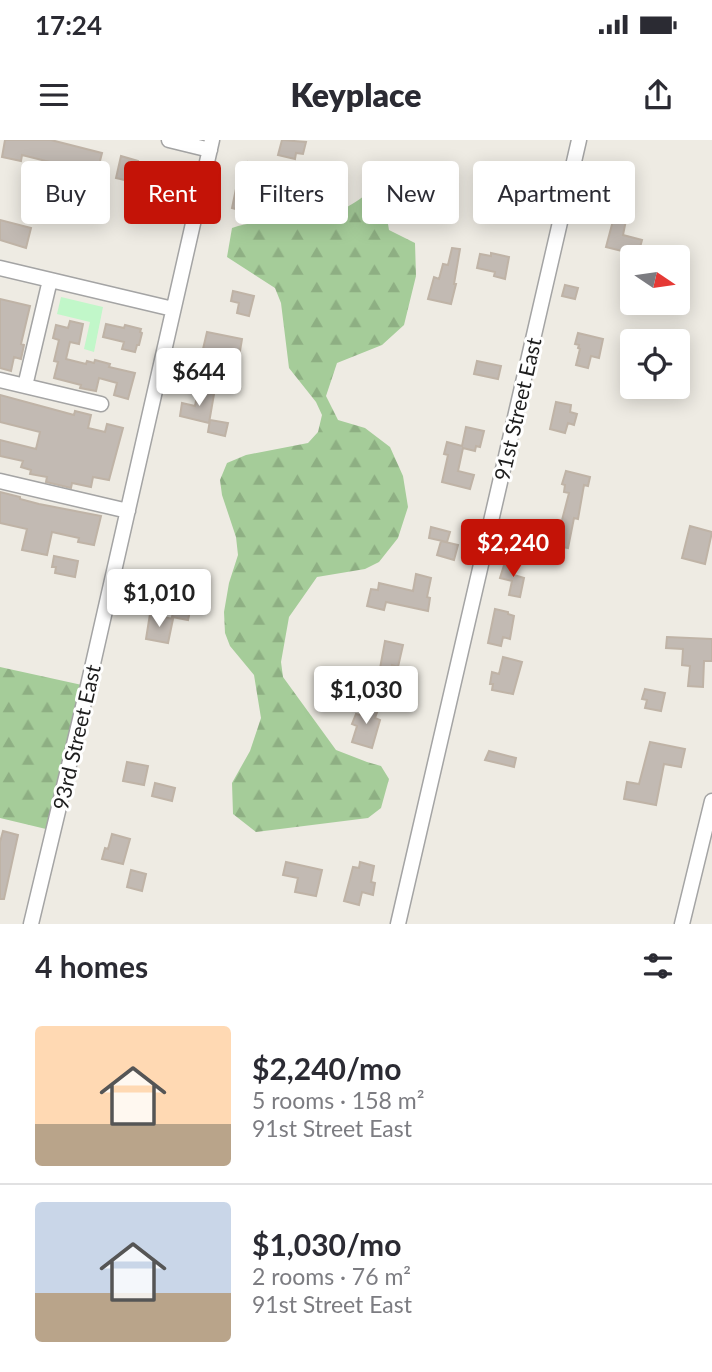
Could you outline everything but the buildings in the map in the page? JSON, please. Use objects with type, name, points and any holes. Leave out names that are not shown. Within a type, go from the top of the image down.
[{"type":"street","points":[[169,140],[211,145]]},
{"type":"street","name":"91st Street East","points":[[398,924],[579,140]]},
{"type":"street","name":"93rd Street East","points":[[31,924],[211,145]]},
{"type":"street","points":[[0,268],[173,309]]},
{"type":"street","points":[[25,386],[50,280]]},
{"type":"street","points":[[0,380],[100,404]]},
{"type":"street","points":[[0,481],[128,511]]},
{"type":"street","points":[[682,924],[712,801]]},
{"type":"green space","points":[[362,197],[362,224],[388,224],[389,230],[415,243],[416,276],[404,325],[382,345],[337,363],[326,396],[338,420],[365,428],[390,447],[403,476],[408,507],[398,538],[379,562],[365,569],[317,577],[289,617],[281,662],[283,677],[336,750],[381,766],[389,779],[381,808],[368,818],[256,832],[233,814],[232,783],[250,751],[261,718],[254,675],[230,646],[225,633],[224,612],[238,555],[236,537],[222,495],[220,480],[227,463],[246,455],[308,443],[318,432],[322,415],[316,402],[289,368],[281,303],[275,288],[227,257],[232,228],[247,224],[348,224],[348,207]]},
{"type":"green space","points":[[61,297],[103,307],[94,352],[84,349],[90,322],[57,314]]},
{"type":"green space","points":[[0,667],[82,685],[46,829],[0,818]]}]
